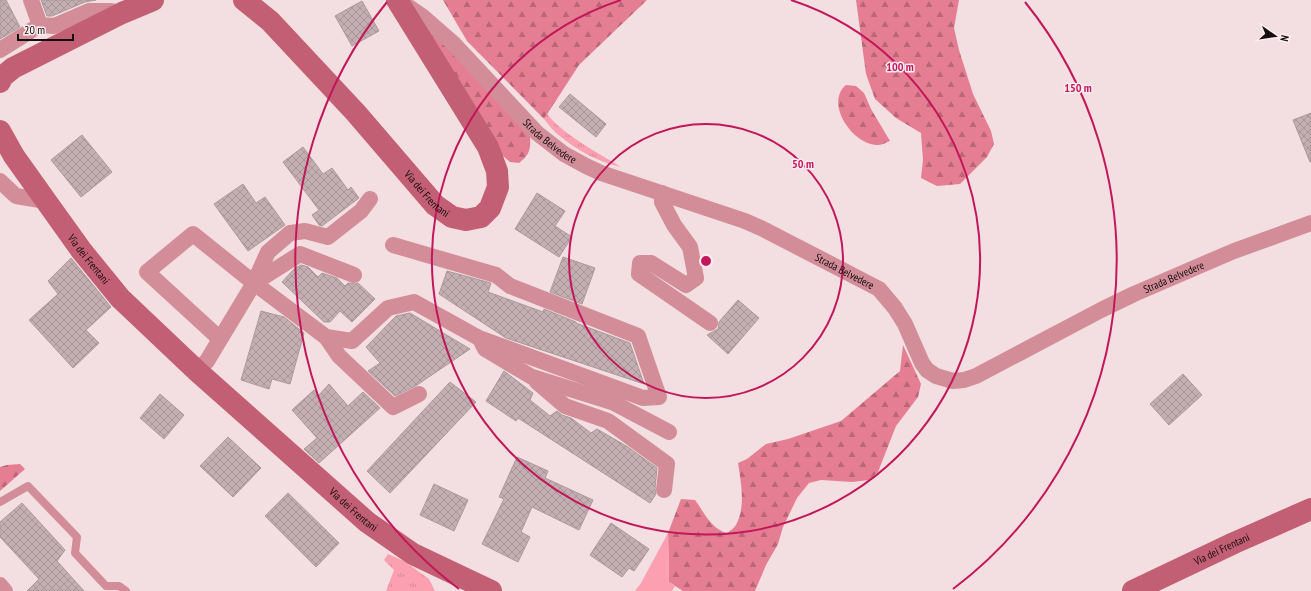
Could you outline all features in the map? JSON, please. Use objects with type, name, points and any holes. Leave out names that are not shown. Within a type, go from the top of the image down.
[{"type":"main road","points":[[0,82],[2,77],[13,68],[122,13],[153,0]]},
{"type":"main road","name":"Via dei Frentani","points":[[244,0],[270,21],[356,113],[435,205],[452,218],[466,220],[481,216],[490,208],[498,187],[497,170],[488,147],[398,0]]},
{"type":"main road","name":"Via dei Frentani","points":[[0,131],[14,156],[81,250],[120,298],[197,371],[367,522],[461,585],[491,591]]},
{"type":"main road","name":"Via dei Frentani","points":[[1133,591],[1234,543],[1311,509]]},
{"type":"street","points":[[31,0],[40,25]]},
{"type":"street","name":"Strada Belvedere","points":[[398,0],[422,16],[453,43],[537,134],[564,154],[591,168],[745,221],[879,289],[895,308],[905,324],[922,363],[927,370],[936,376],[953,381],[964,380],[976,376],[1075,323],[1134,294],[1234,251],[1311,224]]},
{"type":"street","points":[[0,50],[40,25],[54,26],[89,11],[110,11],[122,13]]},
{"type":"street","points":[[0,181],[16,196],[46,201]]},
{"type":"street","points":[[662,193],[662,202],[674,225],[690,247],[696,278],[686,285],[651,263],[640,263],[638,274],[710,323]]},
{"type":"street","points":[[197,371],[207,361],[254,283],[268,252],[290,233],[305,231],[328,237],[361,211],[370,199]]},
{"type":"street","points":[[220,339],[147,272],[193,234],[254,283],[326,337],[339,356],[393,407],[419,394]]},
{"type":"street","points":[[326,337],[352,341],[388,308],[414,302],[479,338],[643,398],[659,398],[638,336],[510,286],[496,275],[393,245]]},
{"type":"street","points":[[254,283],[300,254],[354,276]]},
{"type":"street","points":[[479,338],[484,350],[532,377],[565,406],[608,421],[667,464],[664,490]]},
{"type":"street","points":[[532,377],[612,402],[669,432]]},
{"type":"street","points":[[0,585],[5,591]]},
{"type":"lane","points":[[0,502],[28,486],[77,537],[75,553],[106,586],[119,586],[126,591]]},
{"type":"green space","points":[[443,0],[647,0],[579,65],[544,119],[467,41]]},
{"type":"green space","points":[[856,0],[959,0],[954,28],[959,50],[973,94],[991,131],[994,144],[987,157],[960,184],[937,186],[921,178],[923,160],[921,133],[896,118],[875,99],[866,74]]},
{"type":"green space","points":[[433,31],[530,137],[529,152],[519,163],[510,162],[502,155],[426,36]]},
{"type":"green space","points":[[846,85],[856,86],[864,93],[871,109],[890,141],[880,145],[869,143],[860,139],[851,131],[844,122],[838,102],[840,93]]},
{"type":"green space","points":[[547,114],[554,122],[572,136],[621,167],[597,159],[568,142],[556,133],[544,119]]},
{"type":"green space","points":[[903,345],[921,384],[918,397],[896,426],[878,472],[869,480],[852,482],[821,480],[809,483],[797,498],[783,527],[778,544],[766,565],[755,591],[683,591],[669,582],[668,533],[681,499],[695,500],[712,524],[721,531],[727,533],[736,525],[741,510],[742,494],[738,463],[747,459],[766,444],[788,439],[841,421],[900,371]]},
{"type":"green space","points":[[20,464],[25,469],[0,491],[0,467]]},
{"type":"green space","points":[[668,533],[669,582],[675,586],[672,591],[635,591],[641,583]]},
{"type":"green space","points":[[388,554],[404,561],[429,579],[435,591],[386,591],[394,570],[384,560]]},
{"type":"building","points":[[0,0],[6,0],[20,27],[0,39]]},
{"type":"building","points":[[41,0],[96,0],[85,2],[52,16],[47,16]]},
{"type":"building","points":[[362,1],[379,31],[352,46],[335,16]]},
{"type":"building","points":[[570,94],[606,124],[596,137],[559,107]]},
{"type":"building","points":[[1311,113],[1311,162],[1310,162],[1293,120]]},
{"type":"building","points":[[82,135],[112,172],[81,197],[51,160]]},
{"type":"building","points":[[303,147],[323,174],[332,168],[348,190],[351,187],[359,198],[322,226],[319,225],[312,215],[319,210],[283,162]]},
{"type":"building","points":[[243,184],[256,203],[265,197],[285,225],[248,251],[214,204]]},
{"type":"building","points":[[537,193],[565,211],[555,226],[572,237],[559,257],[515,229]]},
{"type":"building","points":[[563,257],[595,268],[582,304],[550,292]]},
{"type":"building","points":[[71,258],[111,307],[86,330],[99,343],[73,368],[29,320],[58,294],[48,281]]},
{"type":"building","points":[[301,265],[308,267],[318,277],[322,273],[337,278],[345,286],[348,283],[358,283],[375,299],[352,322],[340,311],[330,322],[324,322],[282,282],[295,268]]},
{"type":"building","points":[[447,271],[491,283],[488,292],[543,312],[544,309],[576,323],[630,343],[644,384],[506,338],[439,294]]},
{"type":"building","points":[[738,300],[759,318],[728,354],[707,335],[718,329],[719,322]]},
{"type":"building","points":[[261,311],[284,317],[304,333],[290,384],[272,379],[269,389],[241,380]]},
{"type":"building","points":[[410,313],[470,349],[417,385],[395,396],[368,371],[380,363],[366,347],[396,316]]},
{"type":"building","points":[[504,371],[533,393],[530,400],[550,416],[557,411],[562,415],[571,418],[591,433],[597,429],[628,447],[657,468],[656,494],[650,503],[518,418],[516,421],[486,401]]},
{"type":"building","points":[[1183,374],[1202,395],[1169,425],[1150,404]]},
{"type":"building","points":[[450,382],[476,402],[390,493],[367,471]]},
{"type":"building","points":[[329,384],[348,406],[363,392],[380,408],[319,463],[304,449],[317,438],[292,410],[314,390],[319,395]]},
{"type":"building","points":[[160,394],[184,415],[164,439],[140,418]]},
{"type":"building","points":[[228,437],[261,468],[233,497],[200,466]]},
{"type":"building","points":[[517,457],[548,471],[545,478],[593,500],[579,530],[532,507],[521,532],[530,537],[518,562],[482,544],[504,499],[499,497]]},
{"type":"building","points":[[434,484],[468,500],[454,531],[420,515]]},
{"type":"building","points":[[288,493],[339,543],[316,567],[265,516]]},
{"type":"building","points":[[22,503],[65,550],[57,561],[84,591],[27,591],[39,579],[0,537],[0,522]]},
{"type":"building","points":[[611,523],[649,549],[634,571],[629,568],[622,577],[590,555]]}]
